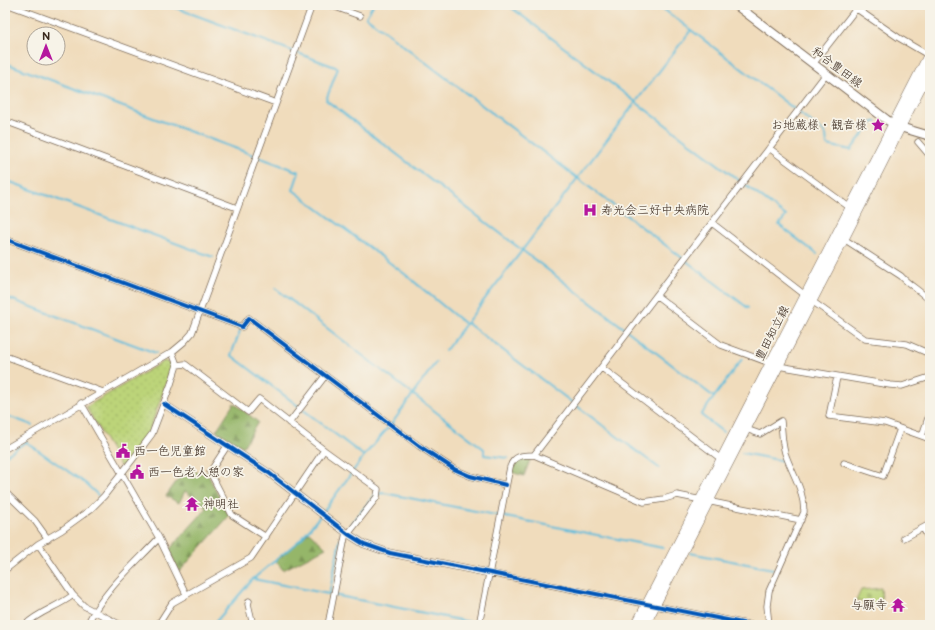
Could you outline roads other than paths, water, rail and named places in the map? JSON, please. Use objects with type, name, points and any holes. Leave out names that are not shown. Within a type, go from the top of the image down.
[{"type":"main road","name":"和合豊田線","points":[[736,5],[826,74],[897,125],[930,136]]},
{"type":"main road","name":"豊田知立線","points":[[808,298],[844,239],[929,53]]},
{"type":"main road","name":"豊田知立線","points":[[704,500],[721,459],[774,365],[808,298],[849,207],[930,69]]},
{"type":"main road","name":"豊田知立線","points":[[636,625],[650,606],[704,500],[746,429],[774,365]]},
{"type":"main road","name":"豊田知立線","points":[[644,625],[650,606]]},
{"type":"street","points":[[10,5],[276,103]]},
{"type":"street","points":[[5,449],[81,403],[172,352],[192,333],[312,5]]},
{"type":"street","points":[[330,5],[360,16]]},
{"type":"street","points":[[813,64],[858,7],[899,38],[929,53]]},
{"type":"street","points":[[534,455],[826,74]]},
{"type":"street","points":[[5,121],[237,208]]},
{"type":"street","points":[[918,142],[930,156]]},
{"type":"street","points":[[769,148],[849,207]]},
{"type":"street","points":[[712,223],[808,298],[865,339],[907,344],[930,354]]},
{"type":"street","points":[[5,239],[242,327],[249,318],[419,446],[454,469],[470,476],[506,485]]},
{"type":"street","points":[[844,239],[901,276],[907,283],[918,289],[930,302]]},
{"type":"street","points":[[657,296],[721,345],[774,365],[837,377],[902,386],[930,377]]},
{"type":"street","points":[[5,570],[38,544],[48,539],[91,509],[122,474],[152,434],[177,365],[172,352]]},
{"type":"street","points":[[5,356],[103,392]]},
{"type":"street","points":[[177,365],[185,364],[248,412],[259,399],[324,450],[378,489],[377,497],[347,533],[328,625]]},
{"type":"street","points":[[602,368],[721,459]]},
{"type":"street","points":[[289,423],[325,376]]},
{"type":"street","points":[[837,377],[829,416],[874,421],[930,439]]},
{"type":"street","points":[[81,403],[159,538],[186,594]]},
{"type":"street","points":[[164,404],[296,494],[347,533],[364,544],[390,553],[650,606],[752,625]]},
{"type":"street","points":[[922,436],[930,412]]},
{"type":"street","points":[[746,429],[760,434],[780,421],[785,451],[803,493],[804,512],[770,591],[767,606],[769,625]]},
{"type":"street","points":[[844,463],[883,476],[900,429]]},
{"type":"street","points":[[227,446],[210,472],[232,515],[266,537]]},
{"type":"street","points":[[158,625],[172,603],[251,558],[296,494],[324,450]]},
{"type":"street","points":[[479,625],[510,467],[514,459],[525,455],[534,455],[644,502],[677,495],[801,520]]},
{"type":"street","points":[[5,492],[35,521],[48,539]]},
{"type":"street","points":[[904,538],[930,524]]},
{"type":"street","points":[[923,528],[930,541]]},
{"type":"street","points":[[87,625],[93,612],[103,598],[159,538]]},
{"type":"street","points":[[38,544],[72,595],[93,612],[121,625]]},
{"type":"street","points":[[25,625],[35,616],[63,602],[72,595]]},
{"type":"street","points":[[249,601],[248,604],[253,625]]},
{"type":"waterway","points":[[168,5],[338,68],[326,100],[714,397]]},
{"type":"waterway","points":[[373,5],[366,17],[748,308]]},
{"type":"waterway","points":[[508,5],[786,216],[779,225],[817,254]]},
{"type":"waterway","points":[[658,5],[691,30]]},
{"type":"waterway","points":[[445,351],[691,30],[823,131],[826,135],[827,145],[851,150],[871,123],[877,121]]},
{"type":"waterway","points":[[5,63],[299,172],[293,190],[406,275],[465,324]]},
{"type":"waterway","points":[[5,180],[213,257]]},
{"type":"waterway","points":[[275,288],[484,449],[484,455],[508,458]]},
{"type":"waterway","points":[[5,297],[156,353]]},
{"type":"waterway","points":[[467,323],[659,468]]},
{"type":"waterway","points":[[240,331],[231,355],[364,456]]},
{"type":"waterway","points":[[723,432],[701,415],[742,359]]},
{"type":"waterway","points":[[323,512],[364,456],[393,422],[436,362]]},
{"type":"waterway","points":[[5,415],[32,425]]},
{"type":"waterway","points":[[5,456],[26,442],[85,483],[98,495]]},
{"type":"waterway","points":[[742,453],[784,461]]},
{"type":"waterway","points":[[351,525],[375,494],[384,493],[663,548]]},
{"type":"waterway","points":[[253,579],[301,539],[320,516]]},
{"type":"waterway","points":[[329,595],[340,540]]},
{"type":"waterway","points":[[690,553],[773,569]]},
{"type":"waterway","points":[[213,625],[253,579],[485,625]]},
{"type":"place","name":"お地蔵様・観音様","points":[[878,125]]},
{"type":"place","name":"寿光会三好中央病院","points":[[590,210]]},
{"type":"place","name":"西一色児童館","points":[[123,451]]},
{"type":"place","name":"西一色老人憩の家","points":[[137,472]]},
{"type":"place","name":"神明社","points":[[192,504]]},
{"type":"place","name":"与願寺","points":[[898,605]]}]
